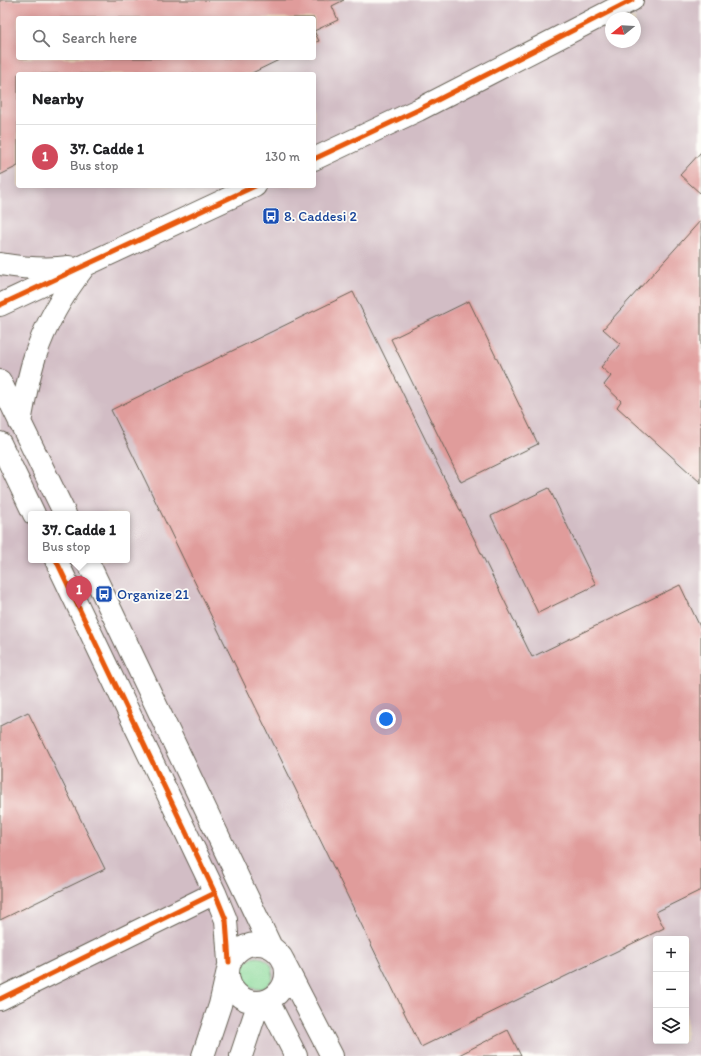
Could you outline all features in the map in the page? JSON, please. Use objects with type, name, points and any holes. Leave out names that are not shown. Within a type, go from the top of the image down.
[{"type":"street","points":[[316,158],[418,110],[632,0]]},
{"type":"street","points":[[0,305],[251,188]]},
{"type":"street","points":[[0,264],[39,269],[62,268],[86,264]]},
{"type":"street","points":[[20,423],[29,377],[42,336],[61,299],[86,264]]},
{"type":"street","points":[[0,380],[64,511]]},
{"type":"street","points":[[0,443],[33,511]]},
{"type":"street","points":[[57,563],[215,893],[226,920],[230,983],[236,994],[247,1000],[263,1001]]},
{"type":"street","points":[[88,563],[271,947]]},
{"type":"street","points":[[0,999],[215,893]]},
{"type":"street","points":[[203,1056],[220,1005],[228,966],[233,955],[239,949],[255,943],[271,947],[278,952],[332,1056]]},
{"type":"street","points":[[241,1056],[263,1001],[280,990],[284,983],[286,967]]},
{"type":"street","points":[[263,1001],[296,1056]]},
{"type":"shaded area","points":[[0,0],[701,0],[701,1056],[0,1056]]},
{"type":"green space","points":[[254,957],[260,957],[270,964],[273,973],[272,979],[266,986],[260,989],[254,989],[244,982],[241,976],[241,970],[248,960]]},
{"type":"building","points":[[0,0],[344,0],[332,6],[338,20],[316,30],[316,16],[16,16],[16,60],[279,60],[254,72],[16,72],[16,167],[0,175]]},
{"type":"building","points":[[316,35],[319,41],[316,42]]},
{"type":"building","points":[[701,152],[701,194],[680,175]]},
{"type":"building","points":[[701,220],[701,483],[617,407],[621,401],[604,385],[611,376],[601,367],[620,344],[603,329]]},
{"type":"building","points":[[353,292],[532,657],[680,585],[701,629],[701,890],[656,912],[664,928],[421,1047],[111,410]]},
{"type":"building","points":[[469,301],[538,444],[461,482],[391,339]]},
{"type":"building","points":[[549,488],[596,585],[538,613],[491,516]]},
{"type":"building","points":[[28,712],[105,869],[0,920],[0,726]]},
{"type":"building","points":[[508,1030],[521,1056],[457,1056]]},
{"type":"cycle path","points":[[316,158],[418,110],[632,0]]},
{"type":"cycle path","points":[[0,305],[251,188]]},
{"type":"cycle path","points":[[57,563],[215,893],[226,920],[229,962]]},
{"type":"cycle path","points":[[0,999],[215,893]]},
{"type":"place","name":"8. Caddesi 2","points":[[271,216]]},
{"type":"place","name":"Organize 21","points":[[104,594]]},
{"type":"place","name":"37. Cadde 1","points":[[79,609]]}]
